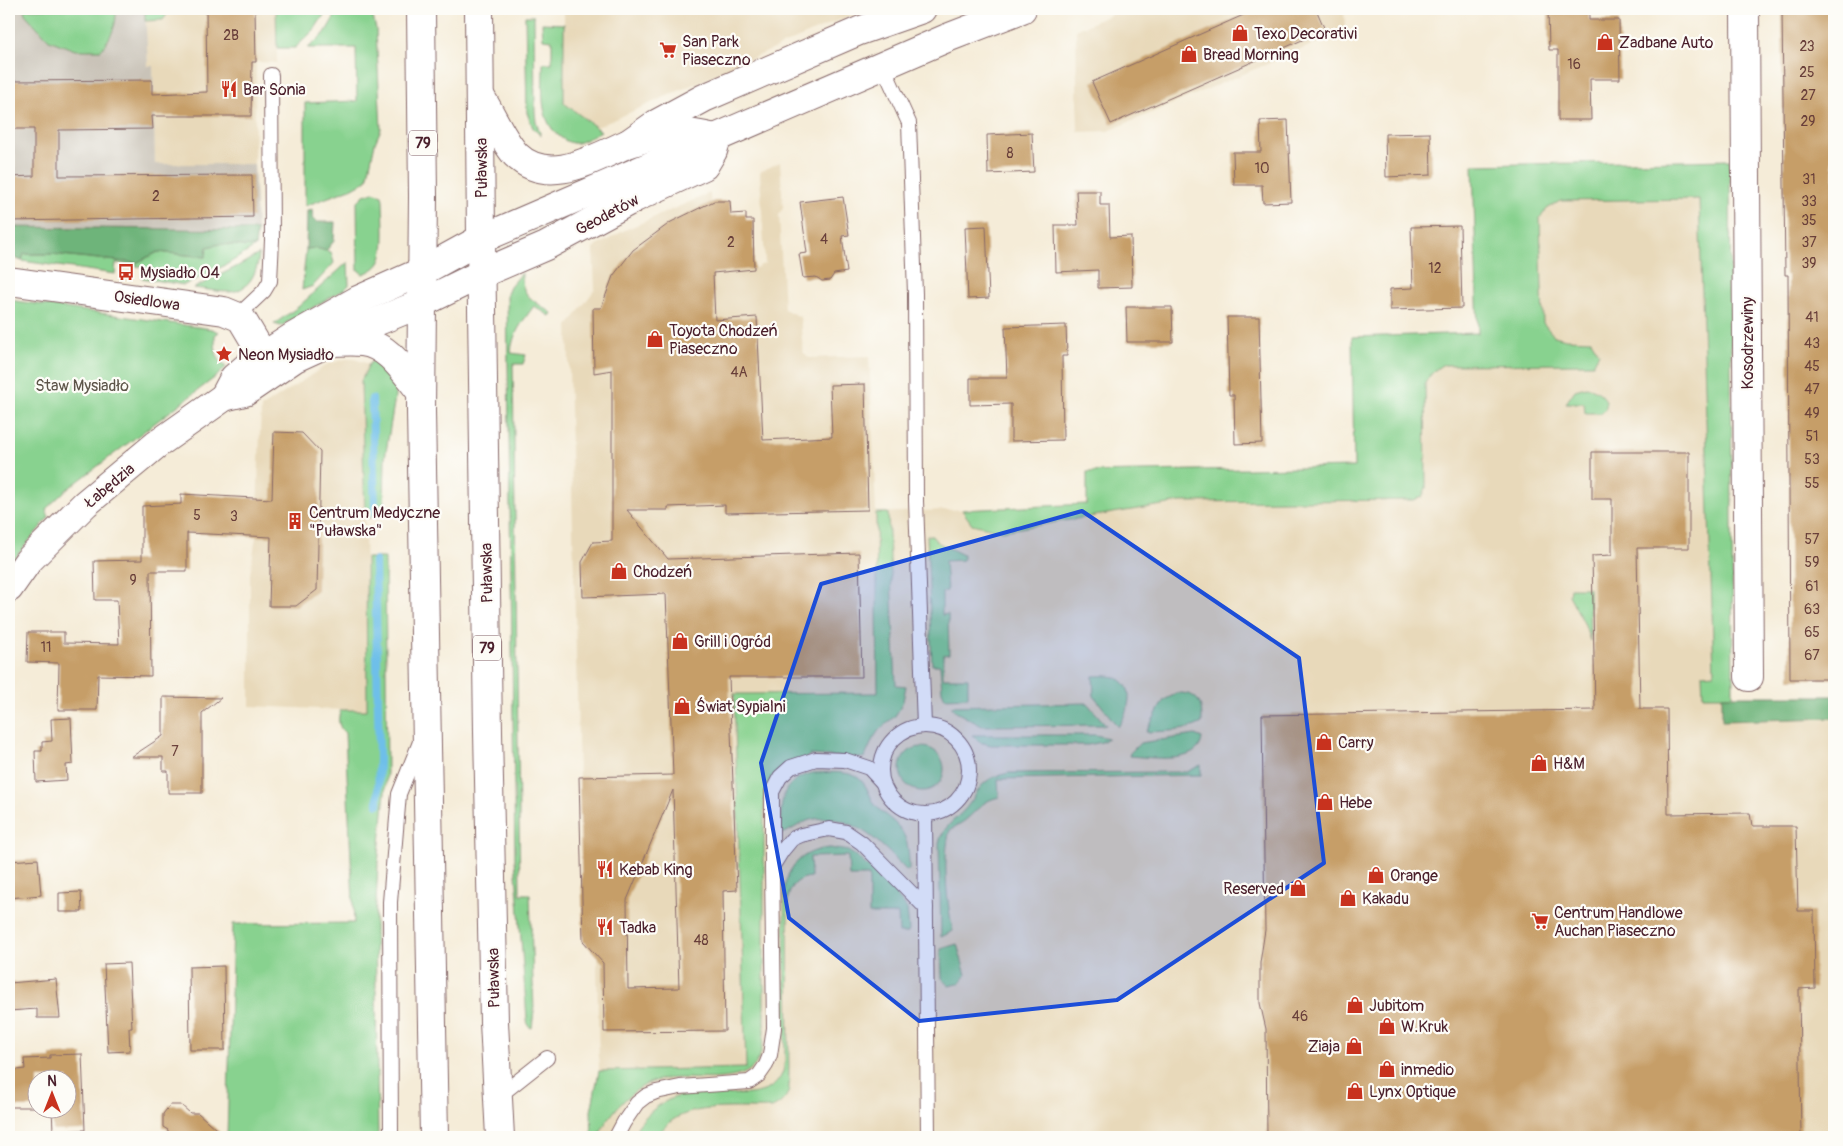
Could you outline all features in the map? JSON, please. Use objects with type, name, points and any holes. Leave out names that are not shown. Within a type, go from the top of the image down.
[{"type":"main road","name":"79","points":[[421,9],[423,271],[421,392],[434,1137]]},
{"type":"main road","name":"Puławska","points":[[479,9],[481,274],[494,1022],[500,1137]]},
{"type":"main road","points":[[629,143],[656,124],[704,98],[859,31],[922,9]]},
{"type":"main road","name":"Geodetów","points":[[947,38],[965,19],[978,9]]},
{"type":"main road","name":"Geodetów","points":[[423,271],[481,239],[947,38],[1022,9]]},
{"type":"main road","name":"Kosodrzewiny","points":[[1745,9],[1749,677]]},
{"type":"main road","points":[[480,95],[517,156],[534,166],[548,170],[586,163],[629,143],[665,133],[680,131],[717,138]]},
{"type":"main road","name":"Geodetów","points":[[422,303],[481,274],[546,246],[635,198],[704,166],[713,151],[717,138]]},
{"type":"main road","name":"Łabędzia","points":[[269,364],[358,300],[423,271]]},
{"type":"main road","name":"Osiedlowa","points":[[9,281],[224,311],[241,318]]},
{"type":"main road","name":"Łabędzia","points":[[9,588],[32,556],[85,504],[156,446],[224,398],[234,378],[269,364],[295,358],[422,303]]},
{"type":"main road","points":[[241,318],[269,364]]},
{"type":"main road","points":[[330,342],[364,342],[382,349],[395,360],[421,392]]},
{"type":"lane","points":[[883,66],[909,123],[916,294],[916,483],[924,726]]},
{"type":"lane","points":[[241,318],[246,308],[264,291],[270,282],[272,240],[271,76]]},
{"type":"lane","points":[[924,726],[940,728],[953,736],[963,747],[968,760],[970,774],[967,786],[960,798],[951,806],[939,812],[925,815],[899,806],[889,796],[883,783],[881,769],[884,756],[890,744],[899,735],[911,728],[924,726]]},
{"type":"lane","points":[[391,1137],[390,922],[396,834],[400,794],[426,728]]},
{"type":"lane","points":[[616,1137],[624,1122],[638,1103],[646,1096],[680,1087],[749,1082],[759,1075],[766,1065],[770,1055],[774,1028],[772,792],[780,777],[791,767],[816,759],[845,760],[869,768],[883,783]]},
{"type":"lane","points":[[925,815],[928,1137]]},
{"type":"lane","points":[[772,867],[782,850],[792,839],[801,834],[829,829],[846,832],[862,843],[926,908]]},
{"type":"lane","points":[[499,1096],[547,1058]]},
{"type":"highlighted area","points":[[1082,511],[1299,658],[1324,863],[1117,1000],[919,1021],[789,918],[761,763],[821,584]]},
{"type":"shaded area","points":[[9,9],[24,9],[25,14],[75,50],[117,16],[116,9],[145,9],[148,66],[153,66],[155,164],[254,164],[257,230],[9,227],[9,171],[15,170],[15,154],[9,153],[9,62],[12,49],[13,25],[9,17]]},
{"type":"shaded area","points":[[171,9],[276,9],[277,63],[256,62],[254,164],[155,164],[153,66],[148,66],[145,21],[163,20]]},
{"type":"shaded area","name":"San Park Piaseczno","points":[[564,9],[864,9],[597,127],[564,103]]},
{"type":"shaded area","points":[[1123,9],[1344,9],[1345,31],[1108,131],[1078,132],[1076,30]]},
{"type":"shaded area","points":[[1730,160],[1733,696],[1723,697],[1722,720],[1834,718],[1834,1137],[592,1137],[591,1111],[599,1071],[597,956],[583,941],[568,326],[595,289],[593,248],[625,230],[710,193],[713,273],[754,269],[765,263],[760,172],[780,162],[783,208],[779,215],[784,309],[800,317],[803,352],[809,358],[869,356],[876,513],[1087,504],[1087,472],[1354,467],[1352,337],[1478,333],[1473,165]]},
{"type":"shaded area","points":[[346,359],[354,359],[369,364],[361,381],[365,518],[367,711],[250,706],[250,574],[256,537],[261,408],[328,364]]},
{"type":"green space","points":[[24,9],[116,9],[116,15],[113,31],[101,50],[75,50],[49,40],[25,14]]},
{"type":"green space","points":[[145,9],[171,9],[163,20],[145,21]]},
{"type":"green space","points":[[276,9],[328,9],[314,30],[295,48],[277,48]]},
{"type":"green space","points":[[339,9],[371,9],[376,29],[381,129],[375,143],[367,180],[353,188],[305,206],[305,103],[357,101],[356,48],[308,48],[325,33]]},
{"type":"green space","points":[[525,16],[534,16],[535,111],[536,122],[541,136],[533,128],[527,113]]},
{"type":"green space","points":[[542,23],[564,24],[564,103],[601,131],[580,142],[570,142],[559,136],[552,129],[545,112],[543,102],[543,63],[552,63],[552,40],[543,39]]},
{"type":"green space","points":[[1730,160],[1733,696],[1703,696],[1702,674],[1714,673],[1699,199],[1560,201],[1547,209],[1540,218],[1543,323],[1554,336],[1566,339],[1591,340],[1599,353],[1593,364],[1442,365],[1437,369],[1425,383],[1426,488],[1422,497],[1413,500],[1181,502],[1002,531],[972,524],[962,510],[1087,504],[1087,472],[1354,467],[1352,337],[1478,333],[1473,165]]},
{"type":"green space","points":[[373,192],[382,195],[383,200],[383,251],[378,265],[363,274],[358,270],[357,202],[364,195]]},
{"type":"green space","points":[[312,209],[313,219],[317,222],[335,222],[334,241],[326,251],[316,248],[306,249],[307,211]]},
{"type":"green space","points":[[9,227],[257,230],[255,247],[220,244],[207,247],[206,257],[158,252],[136,263],[52,254],[24,254],[22,261],[9,256]]},
{"type":"green space","points":[[220,244],[255,247],[226,265],[184,285],[142,278],[143,267],[116,263],[115,274],[22,261],[24,254],[52,254],[136,263],[158,252],[206,257],[207,247]]},
{"type":"green space","points":[[316,248],[331,252],[334,263],[313,286],[302,290],[306,249]]},
{"type":"green space","points":[[259,254],[257,267],[251,279],[237,291],[221,292],[194,288],[238,266]]},
{"type":"green space","points":[[348,262],[349,285],[345,289],[281,326],[274,324],[298,307]]},
{"type":"green space","points":[[522,273],[523,288],[526,293],[530,298],[552,313],[550,316],[534,306],[522,322],[513,340],[511,353],[526,355],[523,364],[513,364],[520,894],[530,894],[534,1011],[532,1028],[528,1026],[527,1019],[515,860],[507,294],[510,287]]},
{"type":"green space","name":"Staw Mysiadło","points":[[9,300],[212,329],[219,332],[215,335],[216,349],[218,357],[226,367],[217,376],[65,491],[46,509],[49,517],[9,565]]},
{"type":"green space","points":[[375,359],[389,371],[395,386],[395,397],[385,458],[384,510],[369,518],[365,518],[361,381],[369,364]]},
{"type":"green space","points":[[1586,387],[1595,390],[1603,396],[1606,404],[1602,413],[1585,413],[1584,403],[1566,403],[1575,390]]},
{"type":"green space","points":[[876,513],[888,513],[896,685],[906,686],[903,701],[895,716],[879,730],[865,757],[810,755],[768,787],[764,798],[764,1034],[758,1060],[751,1069],[742,1074],[729,1077],[665,1079],[644,1085],[617,1108],[604,1125],[599,1137],[592,1137],[591,1111],[599,1071],[746,1068],[734,694],[878,693]]},
{"type":"green space","points":[[927,535],[932,536],[937,542],[963,555],[963,560],[945,561],[947,591],[942,592],[942,615],[948,614],[949,654],[943,655],[943,678],[968,678],[968,697],[945,698],[942,691],[940,665],[932,665]]},
{"type":"green space","points":[[366,558],[385,558],[387,772],[378,864],[375,922],[378,1137],[227,1137],[233,924],[354,923],[345,733],[341,728],[339,717],[341,710],[367,710]]},
{"type":"green space","points":[[1570,588],[1589,588],[1590,641],[1585,625],[1569,595]]},
{"type":"green space","points":[[1093,676],[1117,678],[1127,688],[1129,701],[1125,715],[1118,727],[1094,696]]},
{"type":"green space","points":[[1178,693],[1195,697],[1200,705],[1202,723],[1182,730],[1146,732],[1164,700]]},
{"type":"green space","points":[[1722,696],[1834,696],[1834,718],[1722,721]]},
{"type":"green space","points":[[1087,703],[1106,725],[982,726],[956,712],[951,706]]},
{"type":"green space","points":[[972,735],[1096,735],[1108,738],[1102,742],[1088,745],[991,745],[979,742]]},
{"type":"green space","points":[[1195,735],[1202,738],[1199,747],[1193,753],[1172,758],[1129,756],[1140,743]]},
{"type":"green space","points":[[922,747],[934,751],[940,757],[944,769],[940,781],[934,787],[922,791],[910,787],[904,781],[900,769],[904,757],[910,751]]},
{"type":"green space","points":[[1201,765],[1201,775],[998,779],[999,797],[986,802],[965,821],[950,830],[946,854],[946,881],[953,931],[941,937],[939,843],[941,836],[987,781],[1009,773],[1187,772]]},
{"type":"green space","points":[[812,773],[847,773],[861,780],[876,806],[904,834],[908,851],[909,870],[906,870],[866,832],[841,821],[828,818],[814,819],[782,834],[781,814],[785,793],[792,783]]},
{"type":"green space","points":[[830,848],[848,851],[856,856],[888,885],[907,909],[909,930],[907,933],[899,933],[898,914],[869,914],[869,876],[849,876],[848,856],[810,857],[811,877],[796,883],[791,889],[788,898],[789,1091],[786,1096],[772,1108],[697,1111],[676,1118],[656,1137],[631,1137],[648,1114],[672,1098],[704,1093],[734,1095],[761,1092],[772,1086],[781,1077],[785,1062],[784,890],[789,873],[799,860],[813,852]]},
{"type":"green space","points":[[957,944],[966,975],[960,983],[949,986],[942,978],[941,949]]},
{"type":"building","points":[[206,9],[255,9],[256,62],[252,62],[251,116],[152,116],[153,129],[59,130],[59,176],[252,175],[253,217],[9,221],[9,177],[34,176],[34,129],[9,129],[9,81],[152,80],[152,94],[207,92]]},
{"type":"building","points":[[1257,9],[1316,9],[1325,30],[1111,124],[1092,82]]},
{"type":"building","points":[[1548,9],[1589,9],[1589,20],[1619,20],[1620,79],[1590,79],[1591,120],[1558,120],[1558,50],[1549,50]]},
{"type":"building","points":[[1782,9],[1830,9],[1832,166],[1834,166],[1834,679],[1790,679],[1788,275],[1785,275]]},
{"type":"building","points":[[1288,120],[1291,202],[1263,203],[1262,185],[1234,185],[1233,152],[1261,152],[1260,121]]},
{"type":"building","points":[[1032,133],[1034,172],[988,174],[987,135]]},
{"type":"building","points":[[1430,133],[1431,175],[1386,177],[1385,134]]},
{"type":"building","points":[[1076,191],[1100,191],[1100,205],[1109,205],[1110,237],[1131,236],[1132,287],[1098,288],[1098,270],[1056,272],[1055,225],[1078,225]]},
{"type":"building","points":[[843,197],[849,235],[842,236],[847,272],[834,274],[830,280],[822,281],[816,277],[803,278],[799,254],[807,253],[800,202]]},
{"type":"building","points":[[714,201],[730,201],[731,214],[746,213],[746,220],[753,220],[754,269],[713,273],[715,320],[757,317],[763,440],[832,437],[830,385],[865,384],[868,510],[725,513],[725,505],[668,507],[668,510],[627,510],[668,559],[859,553],[862,677],[729,677],[737,890],[723,891],[725,1031],[604,1032],[603,963],[583,941],[579,777],[673,775],[666,594],[583,597],[582,562],[593,542],[612,541],[612,370],[594,373],[593,308],[601,308],[613,276],[633,250],[671,222]],"holes":[[[673,790],[679,988],[628,989],[627,900]]]},
{"type":"building","points":[[986,226],[989,298],[968,299],[965,227]]},
{"type":"building","points":[[1460,226],[1462,308],[1390,310],[1390,289],[1413,288],[1411,227]]},
{"type":"building","points":[[1126,307],[1172,307],[1173,342],[1127,342]]},
{"type":"building","points":[[1227,317],[1259,317],[1262,443],[1235,444],[1234,395],[1229,395]]},
{"type":"building","points":[[1066,325],[1067,356],[1062,356],[1063,440],[1011,441],[1011,404],[970,405],[970,378],[1007,378],[1005,327]]},
{"type":"building","points":[[274,432],[302,433],[320,452],[317,590],[296,606],[269,606],[271,537],[187,533],[187,571],[150,571],[151,676],[98,675],[97,710],[58,710],[59,663],[27,662],[28,632],[64,632],[64,643],[119,644],[117,600],[95,600],[94,561],[142,560],[142,506],[181,504],[181,494],[272,499]]},
{"type":"building","name":"Centrum Handlowe Auchan Piaseczno","points":[[1592,452],[1689,452],[1689,548],[1637,548],[1640,709],[1667,709],[1668,814],[1750,813],[1752,826],[1796,826],[1798,911],[1814,911],[1815,988],[1799,989],[1801,1137],[1267,1137],[1266,1029],[1260,1003],[1260,963],[1265,930],[1262,715],[1595,710],[1592,556],[1612,555],[1612,499],[1592,499]]},
{"type":"building","points":[[163,697],[221,698],[202,713],[202,793],[168,793],[168,771],[163,771],[163,757],[131,757],[163,736]]},
{"type":"building","points":[[71,718],[73,764],[66,765],[67,780],[36,782],[35,751],[42,751],[42,742],[52,741],[51,719]]},
{"type":"building","points":[[38,859],[41,895],[9,898],[9,861]]},
{"type":"building","points":[[81,892],[82,912],[59,912],[59,893]]},
{"type":"building","points":[[129,963],[132,1028],[129,1028],[130,1051],[108,1052],[104,964]]},
{"type":"building","points":[[224,966],[225,1050],[190,1050],[189,967]]},
{"type":"building","points":[[56,979],[60,1018],[37,1018],[37,1009],[9,1011],[9,983]]},
{"type":"building","points":[[82,1054],[85,1130],[53,1131],[52,1118],[78,1118],[78,1068],[28,1068],[28,1107],[9,1107],[9,1071],[25,1069],[24,1059],[50,1058],[50,1055]]},
{"type":"building","points":[[170,1105],[181,1105],[190,1113],[198,1113],[225,1137],[168,1137],[168,1130],[163,1127],[163,1114]]},
{"type":"waterway","points":[[372,399],[375,514]]},
{"type":"waterway","points":[[375,561],[379,758],[378,804]]},
{"type":"place","name":"Texo Decorativi","points":[[1240,33]]},
{"type":"place","name":"Zadbane Auto","points":[[1605,42]]},
{"type":"place","name":"San Park Piaseczno","points":[[668,50]]},
{"type":"place","name":"Bread Morning","points":[[1189,54]]},
{"type":"place","name":"Bar Sonia","points":[[229,89]]},
{"type":"place","name":"Mysiadło 04","points":[[126,272]]},
{"type":"place","name":"Toyota Chodzeń Piaseczno","points":[[655,339]]},
{"type":"place","name":"Neon Mysiadło","points":[[224,354]]},
{"type":"place","name":"Centrum Medyczne \"Puławska\"","points":[[295,521]]},
{"type":"place","name":"Chodzeń","points":[[619,571]]},
{"type":"place","name":"Grill i Ogród","points":[[680,641]]},
{"type":"place","name":"Świat Sypialni","points":[[682,706]]},
{"type":"place","name":"Carry","points":[[1324,742]]},
{"type":"place","name":"H&M","points":[[1539,763]]},
{"type":"place","name":"Hebe","points":[[1325,802]]},
{"type":"place","name":"Kebab King","points":[[605,869]]},
{"type":"place","name":"Orange","points":[[1376,875]]},
{"type":"place","name":"Reserved","points":[[1298,888]]},
{"type":"place","name":"Kakadu","points":[[1348,898]]},
{"type":"place","name":"Centrum Handlowe Auchan Piaseczno","points":[[1540,921]]},
{"type":"place","name":"Tadka","points":[[605,927]]},
{"type":"place","name":"Jubitom","points":[[1355,1005]]},
{"type":"place","name":"W.Kruk","points":[[1387,1026]]},
{"type":"place","name":"Ziaja","points":[[1354,1046]]},
{"type":"place","name":"inmedio","points":[[1387,1069]]},
{"type":"place","name":"Lynx Optique","points":[[1355,1091]]}]
